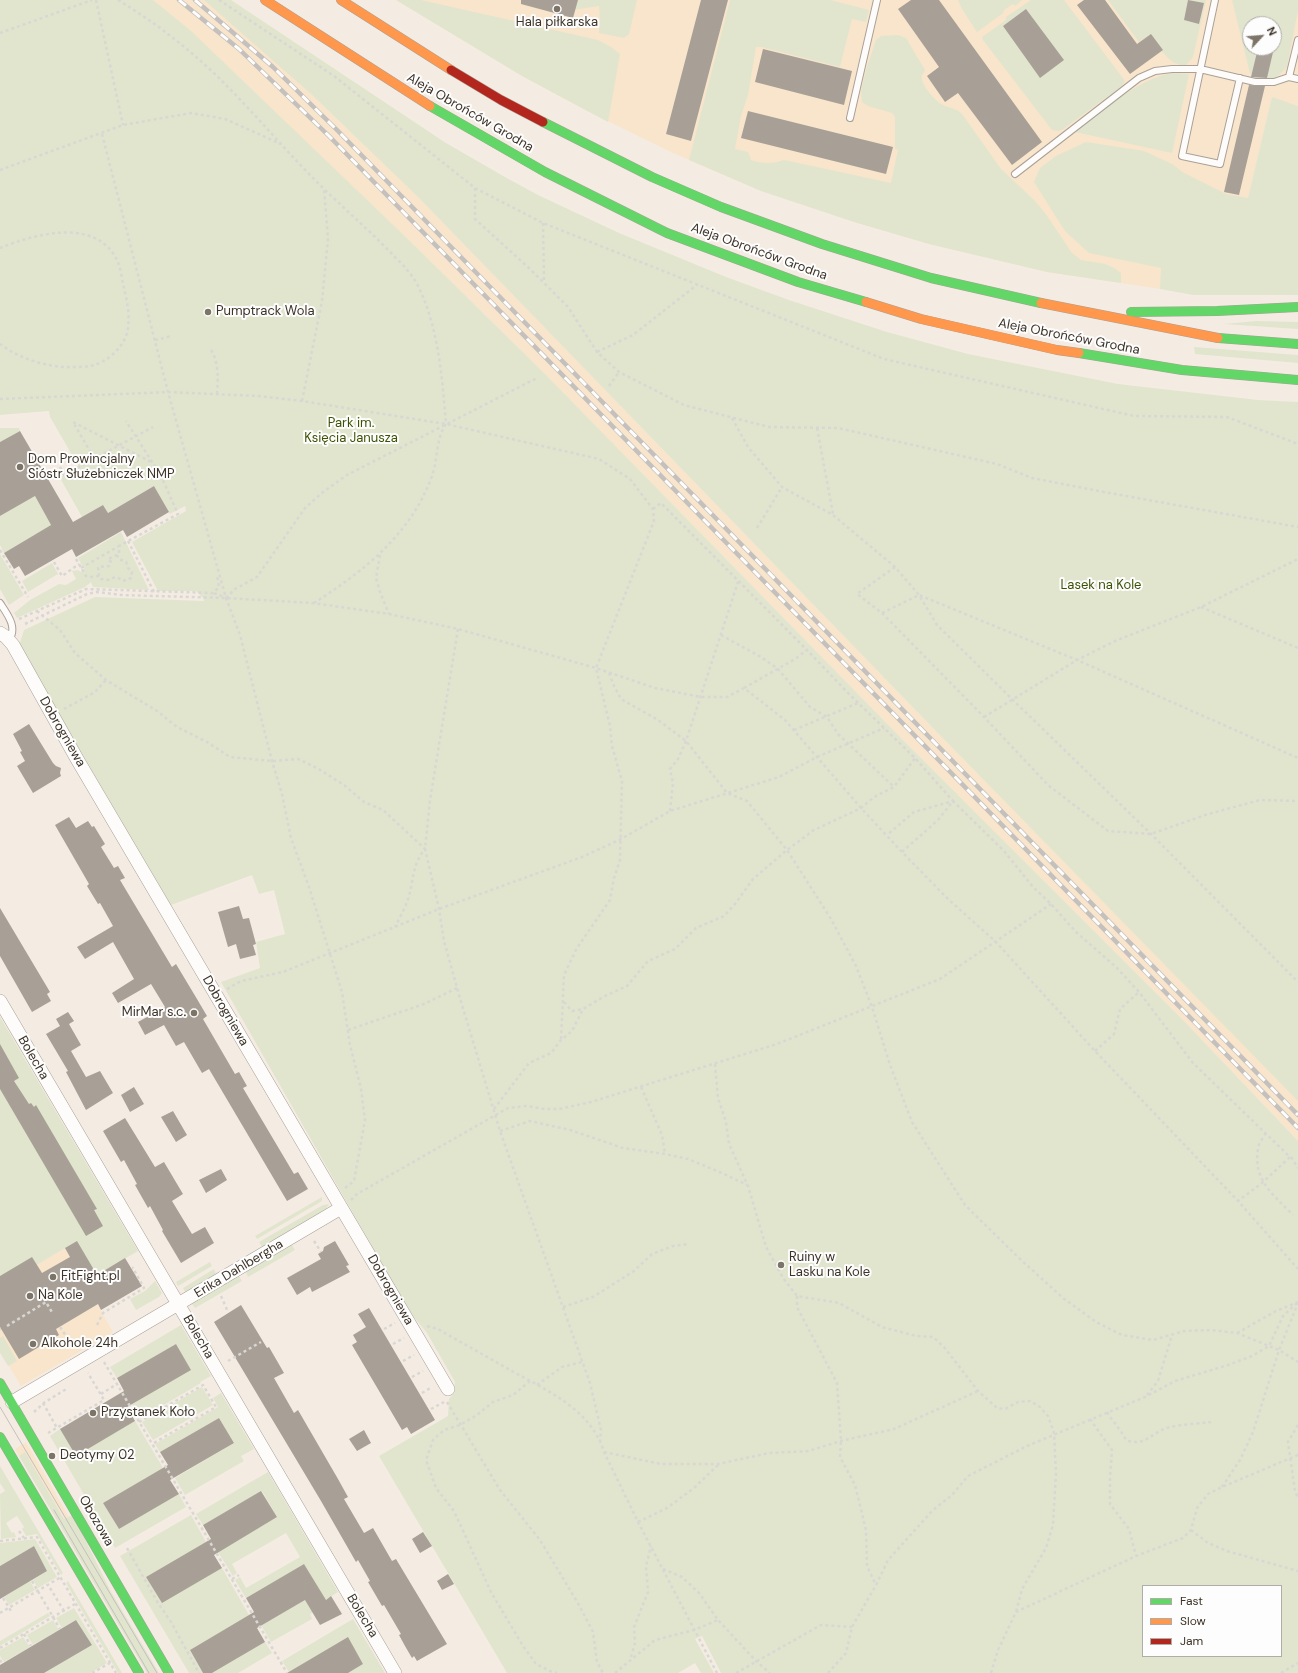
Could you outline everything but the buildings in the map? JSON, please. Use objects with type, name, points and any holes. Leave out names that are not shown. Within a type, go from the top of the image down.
[{"type":"main road","name":"Aleja Obrońców Grodna","points":[[265,0],[419,100],[545,172],[667,233],[798,282],[921,319],[1057,350],[1182,370],[1298,380]]},
{"type":"main road","name":"Aleja Obrońców Grodna","points":[[341,0],[420,51],[501,100],[584,144],[652,177],[721,207],[822,244],[932,278],[1080,311],[1215,338],[1298,344]]},
{"type":"main road","points":[[1217,312],[1298,307]]},
{"type":"main road","points":[[1080,311],[1217,312],[1298,316]]},
{"type":"main road","name":"Obozowa","points":[[0,1383],[6,1405],[169,1673]]},
{"type":"main road","points":[[0,1437],[139,1673]]},
{"type":"street","name":"Dobrogniewa","points":[[4,636],[53,716],[341,1208],[443,1393]]},
{"type":"street","name":"Bolecha","points":[[0,1001],[395,1673]]},
{"type":"street","name":"Erika Dahlbergha","points":[[6,1405],[341,1208]]},
{"type":"lane","points":[[850,118],[877,0]]},
{"type":"lane","points":[[1214,0],[1182,156],[1220,164],[1240,78]]},
{"type":"lane","points":[[1289,77],[1298,40]]},
{"type":"lane","points":[[1015,174],[1140,78],[1155,71],[1172,69],[1200,69],[1255,82],[1274,82],[1289,77],[1298,79]]},
{"type":"lane","points":[[0,603],[12,626],[12,633],[4,636]]},
{"type":"path","points":[[0,33],[92,0]]},
{"type":"path","points":[[96,0],[124,125]]},
{"type":"path","points":[[118,0],[144,16],[191,53],[222,81],[324,188],[410,273],[419,287],[430,312],[442,369],[446,424],[442,431],[437,461],[432,477],[416,511],[380,555],[344,583],[313,603]]},
{"type":"path","points":[[220,0],[334,76],[475,188],[543,223],[884,358],[1134,416],[1227,417],[1298,444]]},
{"type":"path","points":[[0,170],[124,125],[191,113],[225,119],[283,145]]},
{"type":"path","points":[[102,134],[168,392],[226,598],[240,635],[272,761],[282,794],[291,838],[309,887],[342,992],[348,1030],[361,1089],[365,1120],[354,1181],[334,1196]]},
{"type":"path","points":[[302,401],[322,301],[328,239],[324,188]]},
{"type":"path","points":[[475,188],[475,219],[544,282],[568,307],[597,352],[619,372],[684,405],[769,427],[838,428],[996,464],[1032,478],[1298,527]]},
{"type":"path","points":[[543,223],[544,282]]},
{"type":"path","points":[[0,248],[15,242],[55,232],[80,233],[93,238],[110,251],[118,262],[128,308],[128,329],[119,348],[108,359],[90,366],[58,367],[41,364],[1,346]]},
{"type":"path","points":[[597,352],[633,335],[698,284]]},
{"type":"path","points":[[155,340],[172,336]]},
{"type":"path","points":[[211,350],[215,357],[218,374],[217,394]]},
{"type":"path","points":[[609,386],[619,372]]},
{"type":"path","points":[[226,598],[236,589],[257,577],[305,508],[323,492],[347,475],[537,378]]},
{"type":"path","points":[[0,399],[168,392],[258,396],[302,401],[446,424],[599,459],[630,479],[653,509],[654,521],[596,668],[610,726],[612,746],[622,781],[620,860],[614,878],[610,900],[577,948],[564,975],[561,1040]]},
{"type":"path","points":[[732,417],[748,447],[782,487],[833,515],[895,567],[919,595],[938,625],[1151,834],[1298,982]]},
{"type":"path","points":[[82,568],[178,514],[161,476],[126,421]]},
{"type":"path","points":[[94,458],[73,422],[117,446],[153,463]]},
{"type":"path","points":[[60,467],[64,475],[153,427]]},
{"type":"path","points":[[817,428],[833,515]]},
{"type":"path","points":[[757,528],[782,487]]},
{"type":"path","points":[[653,509],[661,502],[858,703],[915,758],[953,801],[1004,851],[1033,887],[1051,904],[1076,932],[1117,968],[1139,992],[1194,1063],[1290,1157],[1298,1168]]},
{"type":"path","points":[[128,541],[154,592]]},
{"type":"path","points":[[99,576],[98,567],[109,566],[110,562],[108,559],[119,554],[119,546]]},
{"type":"path","points":[[0,550],[28,597]]},
{"type":"path","points":[[76,559],[86,576],[90,578],[99,576],[101,579],[108,580],[118,577],[123,580],[132,578],[132,572],[128,568],[126,562],[119,559],[117,555]]},
{"type":"path","points":[[380,555],[376,578],[389,614]]},
{"type":"path","points":[[984,717],[1077,660],[1115,641],[1200,607],[1298,559]]},
{"type":"path","points":[[54,562],[62,576],[79,564]]},
{"type":"path","points":[[895,567],[857,594],[882,613],[1048,785],[1108,832],[1151,834],[1205,815],[1260,800],[1298,800]]},
{"type":"path","points":[[217,575],[219,587]]},
{"type":"path","points":[[213,593],[219,587],[221,580]]},
{"type":"path","points":[[670,811],[673,783],[670,769],[678,759],[686,741],[738,582]]},
{"type":"path","points":[[4,609],[8,610],[13,619],[17,620],[86,589],[213,593],[226,598]]},
{"type":"path","points":[[25,624],[87,594],[97,592],[122,595],[226,598],[313,603],[389,614],[458,629],[596,668],[655,688],[700,697],[727,697],[807,650]]},
{"type":"path","points":[[882,613],[919,595],[1077,660],[1298,758]]},
{"type":"path","points":[[1200,607],[1298,648]]},
{"type":"path","points":[[38,611],[60,630],[75,653],[106,680],[157,711],[177,727],[207,742],[230,757],[272,761],[298,759],[317,768],[344,785],[364,802],[383,810],[425,849]]},
{"type":"path","points":[[458,629],[432,785],[425,849],[439,909],[444,941],[457,988],[500,1131],[590,1383],[601,1430],[600,1441]]},
{"type":"path","points":[[721,635],[778,668],[810,707],[827,717],[838,734],[894,787]]},
{"type":"path","points":[[609,672],[621,699],[658,720],[686,741],[727,793],[747,801],[787,850],[831,919],[856,966],[872,1006],[890,1064],[912,1122],[965,1205],[1019,1258],[1063,1298],[1096,1322],[1122,1335],[1153,1340],[1184,1331],[1211,1330],[1237,1333],[1279,1350],[1298,1362]]},
{"type":"path","points":[[53,716],[95,692],[106,680]]},
{"type":"path","points":[[744,688],[785,720],[861,808],[902,852],[948,899],[995,941],[1095,1051],[1238,1201],[1298,1269]]},
{"type":"path","points":[[794,730],[858,703]]},
{"type":"path","points":[[216,994],[241,981],[283,972],[439,909],[582,856],[621,839],[670,811],[779,777],[817,757],[884,728]]},
{"type":"path","points":[[563,1001],[572,1011],[583,1009],[605,996],[627,986],[648,961],[675,949],[696,928],[724,916],[754,879],[787,850],[814,830],[861,808],[874,797],[894,787],[915,758]]},
{"type":"path","points":[[887,835],[914,812],[953,801]]},
{"type":"path","points":[[902,852],[938,820],[953,801]]},
{"type":"path","points":[[395,927],[408,901],[412,875],[419,856],[425,849]]},
{"type":"path","points":[[341,1208],[357,1194],[508,1108],[526,1106],[544,1109],[559,1109],[591,1102],[777,1044],[940,979],[1051,904]]},
{"type":"path","points":[[348,1030],[424,1004],[457,988]]},
{"type":"path","points":[[1095,1051],[1114,1034],[1120,1009],[1139,992]]},
{"type":"path","points":[[494,1110],[529,1063],[551,1053],[561,1040],[572,1031],[583,1009]]},
{"type":"path","points":[[714,1064],[718,1098],[726,1122],[729,1144],[748,1186],[766,1247],[783,1278],[797,1296],[797,1307],[837,1383],[841,1441],[840,1457],[855,1485],[866,1530],[867,1566],[876,1585]]},
{"type":"path","points":[[641,1087],[662,1135],[665,1154]]},
{"type":"path","points":[[500,1131],[530,1121],[570,1130],[623,1148],[688,1159],[748,1186]]},
{"type":"path","points":[[1266,1133],[1258,1148],[1258,1171],[1262,1182],[1292,1215]]},
{"type":"path","points":[[1238,1201],[1290,1157]]},
{"type":"path","points":[[309,1244],[320,1238]]},
{"type":"path","points":[[314,1241],[321,1252]]},
{"type":"path","points":[[563,1306],[594,1297],[634,1271],[652,1254],[673,1246],[689,1244]]},
{"type":"path","points":[[97,1325],[103,1313],[144,1288],[132,1268]]},
{"type":"path","points":[[215,1299],[227,1292]]},
{"type":"path","points":[[220,1296],[228,1312]]},
{"type":"path","points":[[797,1296],[839,1303],[882,1327],[916,1336],[933,1338],[944,1346],[978,1391],[997,1408],[1005,1409],[1018,1402],[1030,1401],[1040,1407],[1048,1416],[1054,1433],[1056,1473],[1053,1525],[1046,1548],[1022,1589],[1016,1612],[998,1650],[991,1673]]},
{"type":"path","points":[[7,1326],[46,1302],[53,1314]]},
{"type":"path","points":[[1237,1333],[1276,1311],[1298,1302]]},
{"type":"path","points":[[828,1673],[846,1653],[852,1627],[876,1585],[888,1560],[932,1511],[952,1495],[968,1476],[1005,1456],[1054,1433],[1145,1397],[1174,1381],[1228,1365],[1252,1356],[1269,1346],[1284,1316],[1298,1302]]},
{"type":"path","points":[[1222,1487],[1240,1460],[1253,1432],[1279,1350],[1298,1302]]},
{"type":"path","points":[[384,1329],[402,1319],[438,1329],[557,1396],[583,1417],[600,1441],[638,1522],[716,1673]]},
{"type":"path","points":[[60,1326],[66,1336]]},
{"type":"path","points":[[1145,1397],[1158,1381],[1172,1335]]},
{"type":"path","points":[[393,1344],[408,1336]]},
{"type":"path","points":[[224,1363],[261,1342]]},
{"type":"path","points":[[403,1361],[418,1352]]},
{"type":"path","points":[[104,1361],[122,1389],[131,1409],[165,1463],[173,1482],[208,1536],[217,1556],[251,1610],[260,1630],[287,1673]]},
{"type":"path","points":[[537,1385],[562,1367],[582,1362]]},
{"type":"path","points":[[412,1377],[427,1368]]},
{"type":"path","points":[[46,1435],[104,1400],[87,1372]]},
{"type":"path","points":[[530,1381],[514,1395],[493,1402],[477,1415],[460,1425],[444,1430],[433,1440],[426,1460],[436,1488],[454,1511],[491,1592],[523,1646],[536,1664],[557,1673]]},
{"type":"path","points":[[101,1394],[118,1384]]},
{"type":"path","points":[[139,1422],[203,1384],[216,1406],[152,1444]]},
{"type":"path","points":[[30,1416],[43,1403],[68,1388]]},
{"type":"path","points":[[604,1452],[662,1464],[718,1464],[768,1453],[808,1452],[841,1441],[894,1429],[978,1391]]},
{"type":"path","points":[[422,1393],[443,1393]]},
{"type":"path","points":[[431,1409],[443,1393]]},
{"type":"path","points":[[443,1393],[460,1425],[500,1490],[540,1540],[579,1605],[593,1632],[597,1662],[603,1673]]},
{"type":"path","points":[[40,1399],[57,1428]]},
{"type":"path","points":[[1106,1412],[1121,1429],[1126,1440],[1134,1443],[1146,1440],[1166,1428],[1211,1422]]},
{"type":"path","points":[[1090,1419],[1112,1450],[1110,1504],[1129,1529],[1136,1556]]},
{"type":"path","points":[[1298,1425],[1288,1442],[1295,1491],[1298,1498]]},
{"type":"path","points":[[1016,1612],[1136,1556],[1183,1538],[1191,1530],[1197,1508],[1208,1494],[1298,1455]]},
{"type":"path","points":[[638,1522],[667,1508],[694,1488],[718,1464]]},
{"type":"path","points":[[1191,1530],[1208,1543],[1227,1551],[1298,1571]]},
{"type":"path","points":[[19,1531],[24,1538]]},
{"type":"path","points":[[0,1541],[36,1537],[116,1673]]},
{"type":"path","points":[[631,1659],[635,1643],[634,1627],[648,1592],[646,1566],[651,1546]]},
{"type":"path","points":[[127,1548],[158,1603],[172,1622],[199,1673]]},
{"type":"path","points":[[662,1568],[682,1577],[699,1593],[718,1620],[756,1661],[770,1673]]},
{"type":"path","points":[[0,1613],[64,1575]]},
{"type":"path","points":[[232,1579],[239,1575]]},
{"type":"path","points":[[32,1581],[60,1629]]},
{"type":"path","points":[[50,1588],[64,1611]]},
{"type":"path","points":[[3,1598],[11,1611]]},
{"type":"path","points":[[0,1648],[75,1604]]},
{"type":"path","points":[[615,1673],[655,1640],[694,1630],[718,1620]]},
{"type":"path","points":[[736,1673],[821,1625],[852,1627]]},
{"type":"path","points":[[24,1634],[31,1646]]},
{"type":"path","points":[[92,1673],[110,1663]]},
{"type":"path","points":[[1281,1673],[1298,1663]]},
{"type":"shaded area","points":[[153,0],[204,0],[212,5],[311,94],[418,197],[932,727],[1298,1100],[1298,1141],[1183,1020],[901,738],[546,375],[415,246]]},
{"type":"shaded area","points":[[396,0],[1298,0],[1298,106],[1272,98],[1234,260],[1161,283],[1160,289],[1047,272],[929,244],[854,222],[761,191],[673,153],[589,112],[522,76]]},
{"type":"shaded area","points":[[65,1248],[113,1332],[21,1386],[0,1351],[0,1287]]},
{"type":"shaded area","points":[[26,1442],[69,1517],[65,1520],[25,1453],[19,1456],[15,1449]]},
{"type":"green space","name":"Park im. Księcia Janusza","points":[[0,0],[153,0],[191,31],[415,246],[546,375],[901,738],[1183,1020],[1298,1141],[1298,1673],[721,1673],[702,1636],[695,1639],[714,1673],[701,1673],[695,1663],[678,1673],[507,1673],[379,1456],[448,1416],[449,1399],[454,1393],[455,1382],[427,1333],[409,1311],[221,982],[260,968],[256,942],[285,934],[274,890],[259,894],[252,875],[171,905],[19,646],[24,630],[95,597],[204,601],[196,591],[158,591],[132,542],[186,511],[185,506],[170,514],[154,486],[108,513],[103,505],[82,517],[60,478],[79,467],[50,417],[49,411],[0,415]]},
{"type":"green space","name":"Lasek na Kole","points":[[204,0],[231,0],[446,143],[538,195],[619,233],[726,277],[789,300],[887,332],[968,354],[1118,384],[1258,400],[1298,402],[1298,1101],[932,727],[418,197],[311,94]]},
{"type":"green space","points":[[396,0],[421,0],[598,40],[611,47],[620,54],[608,122],[522,76]]},
{"type":"green space","points":[[530,0],[637,0],[629,34],[624,38],[599,33],[599,6],[573,10]]},
{"type":"green space","points":[[730,0],[830,0],[869,10],[866,22],[852,19],[840,67],[756,47],[748,95],[741,116],[735,149],[748,152],[751,160],[759,162],[772,163],[784,160],[891,183],[898,150],[895,149],[895,117],[892,113],[868,106],[862,102],[861,91],[876,40],[881,36],[898,35],[906,38],[925,70],[922,75],[923,83],[932,96],[940,103],[955,109],[962,114],[1001,169],[1034,200],[1045,213],[1072,253],[1081,260],[1105,264],[1114,268],[1121,273],[1121,283],[1047,272],[929,244],[854,222],[761,191],[689,160]]},
{"type":"green space","points":[[958,0],[1022,0],[1015,6],[1013,4],[1004,10],[1003,13],[977,32]]},
{"type":"green space","points":[[1031,0],[1064,0],[1125,81],[1122,86],[1062,130],[1058,131],[1052,130],[982,37],[1006,20],[1006,17]]},
{"type":"green space","points":[[1108,0],[1206,0],[1193,57],[1186,65],[1180,65],[1170,60],[1165,55],[1150,35],[1139,42]]},
{"type":"green space","points":[[1232,0],[1298,0],[1298,10],[1287,67],[1279,75],[1271,79],[1258,79],[1250,73],[1246,56],[1282,56],[1282,16],[1242,16],[1242,41]]},
{"type":"green space","points":[[1172,73],[1189,74],[1172,153],[1075,132],[1120,97],[1133,89],[1145,82]]},
{"type":"green space","points":[[1272,97],[1298,106],[1298,295],[1193,295],[1160,289],[1161,268],[1089,253],[1065,231],[1034,182],[1040,168],[1056,156],[1086,142],[1144,151],[1172,164],[1184,173],[1226,194],[1248,198]]},
{"type":"green space","points":[[1256,321],[1298,322],[1298,329],[1224,324]]},
{"type":"green space","points":[[1194,347],[1298,355],[1298,363],[1195,354]]},
{"type":"green space","points":[[0,428],[19,428],[20,431],[0,442]]},
{"type":"green space","points":[[35,496],[51,525],[4,553],[0,545],[0,516]]},
{"type":"green space","points":[[121,532],[149,590],[93,587],[91,582],[85,587],[17,618],[14,613],[30,600],[59,584],[66,585],[76,579],[72,571],[78,570],[81,572],[84,569],[78,558]]},
{"type":"green space","points":[[0,554],[24,595],[9,605],[0,589]]},
{"type":"green space","points":[[52,563],[58,574],[28,592],[22,581]]},
{"type":"green space","points":[[0,1017],[138,1251],[85,1282],[65,1248],[0,1287]]},
{"type":"green space","points":[[322,1197],[322,1201],[257,1239],[255,1236]]},
{"type":"green space","points":[[329,1204],[326,1209],[262,1247],[259,1242],[323,1205]]},
{"type":"green space","points":[[292,1245],[295,1250],[248,1277],[246,1272]]},
{"type":"green space","points":[[210,1262],[212,1266],[178,1286],[176,1282]]},
{"type":"green space","points":[[214,1269],[216,1274],[185,1292],[183,1288]]},
{"type":"green space","points":[[239,1276],[242,1281],[195,1308],[192,1304]]},
{"type":"green space","points":[[155,1281],[162,1293],[159,1297],[136,1310],[130,1299],[145,1291]]},
{"type":"green space","points":[[181,1325],[211,1376],[140,1419],[132,1404],[190,1369],[176,1344],[117,1378],[110,1367]]},
{"type":"green space","points":[[3,1336],[17,1361],[8,1366],[0,1353],[0,1338]]},
{"type":"green space","points":[[202,1387],[213,1405],[153,1440],[142,1422]]},
{"type":"green space","points":[[221,1393],[254,1449],[241,1456],[244,1461],[185,1495],[175,1478],[234,1443],[219,1418],[160,1452],[155,1444],[218,1407],[213,1398]]},
{"type":"green space","points":[[135,1421],[163,1468],[103,1503],[119,1529],[179,1494],[186,1507],[115,1548],[50,1436],[60,1429],[76,1455]]},
{"type":"green space","points":[[25,1452],[64,1519],[73,1515],[110,1590],[159,1673],[147,1673],[19,1456]]},
{"type":"green space","points":[[0,1466],[63,1573],[61,1575],[37,1534],[26,1536],[22,1529],[24,1527],[17,1516],[6,1523],[12,1533],[14,1532],[16,1537],[1,1539],[0,1494],[5,1491],[0,1483]]},
{"type":"green space","points":[[268,1472],[338,1592],[319,1604],[321,1608],[310,1614],[312,1619],[271,1642],[261,1625],[320,1591],[304,1564],[246,1598],[235,1580],[240,1577],[246,1588],[300,1557],[286,1533],[232,1564],[237,1573],[233,1576],[218,1552],[277,1517],[262,1491],[203,1525],[196,1514]]},
{"type":"green space","points":[[191,1515],[206,1542],[146,1577],[222,1568],[249,1615],[190,1650],[203,1673],[189,1673],[120,1556]]},
{"type":"green space","points":[[35,1539],[57,1577],[38,1588],[33,1580],[47,1571],[34,1546],[0,1566],[0,1543]]},
{"type":"green space","points":[[30,1581],[35,1590],[9,1605],[4,1597]]},
{"type":"green space","points":[[68,1581],[122,1673],[118,1673],[66,1583]]},
{"type":"green space","points":[[74,1608],[107,1663],[90,1673],[44,1673],[92,1645],[76,1620],[62,1628],[56,1618]]},
{"type":"green space","points":[[48,1613],[50,1616],[0,1646],[0,1641]]},
{"type":"green space","points":[[353,1619],[385,1673],[348,1673],[363,1664],[347,1638],[289,1672],[282,1661]]},
{"type":"green space","points":[[53,1620],[59,1630],[33,1645],[27,1635]]},
{"type":"green space","points":[[23,1637],[30,1647],[4,1662],[0,1656],[0,1650]]},
{"type":"green space","points":[[265,1642],[272,1653],[238,1673],[212,1673]]},
{"type":"tram line","points":[[0,1407],[157,1673]]},
{"type":"tram line","points":[[54,1510],[149,1673]]},
{"type":"railway","points":[[179,0],[239,49],[329,136],[1298,1128]]},
{"type":"railway","points":[[195,0],[273,67],[337,130],[1298,1115]]},
{"type":"traffic: fast","points":[[430,106],[545,172],[667,233],[798,282],[866,302]]},
{"type":"traffic: fast","points":[[543,122],[652,177],[721,207],[822,244],[931,278],[1041,303]]},
{"type":"traffic: fast","points":[[1131,312],[1217,311],[1298,307]]},
{"type":"traffic: fast","points":[[1218,338],[1298,344]]},
{"type":"traffic: fast","points":[[1079,353],[1182,370],[1298,380]]},
{"type":"traffic: fast","points":[[0,1383],[169,1673]]},
{"type":"traffic: fast","points":[[0,1437],[139,1673]]},
{"type":"traffic: slow","points":[[265,0],[430,106]]},
{"type":"traffic: slow","points":[[341,0],[451,70]]},
{"type":"traffic: slow","points":[[866,302],[921,319],[1057,350],[1079,353]]},
{"type":"traffic: slow","points":[[1041,303],[1218,338]]},
{"type":"traffic: jam","points":[[451,70],[501,100],[543,122]]},
{"type":"place","name":"Hala piłkarska","points":[[557,9]]},
{"type":"place","name":"Pumptrack Wola","points":[[208,312]]},
{"type":"place","name":"Dom Prowincjalny Sióstr Służebniczek NMP","points":[[20,467]]},
{"type":"place","name":"MirMar s.c.","points":[[194,1013]]},
{"type":"place","name":"Ruiny w Lasku na Kole","points":[[781,1265]]},
{"type":"place","name":"FitFight.pl","points":[[53,1277]]},
{"type":"place","name":"Na Kole","points":[[30,1296]]},
{"type":"place","name":"Alkohole 24h","points":[[33,1344]]},
{"type":"place","name":"Przystanek Koło","points":[[93,1413]]},
{"type":"place","name":"Deotymy 02","points":[[52,1456]]}]
